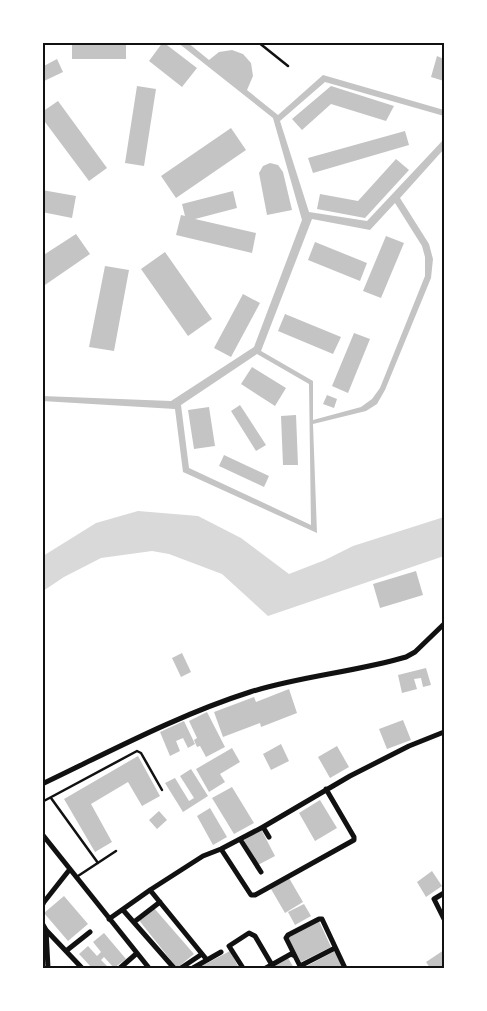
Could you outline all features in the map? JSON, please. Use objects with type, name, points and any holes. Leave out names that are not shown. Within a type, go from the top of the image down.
[{"type":"street","points":[[42,784],[200,710],[252,692],[310,677],[406,657],[415,652],[444,624]]},
{"type":"street","points":[[109,920],[150,890],[203,856],[221,849],[326,789],[409,746],[444,732]]},
{"type":"street","points":[[221,849],[251,895],[255,895],[354,840],[326,789]]},
{"type":"street","points":[[263,826],[269,837]]},
{"type":"street","points":[[42,834],[149,968]]},
{"type":"street","points":[[240,838],[261,872]]},
{"type":"street","points":[[42,906],[70,869]]},
{"type":"street","points":[[150,890],[207,960]]},
{"type":"street","points":[[444,893],[434,900],[444,919]]},
{"type":"street","points":[[134,922],[160,902]]},
{"type":"street","points":[[123,910],[174,968]]},
{"type":"street","points":[[335,948],[300,967],[286,938],[288,935],[322,919],[345,968]]},
{"type":"street","points":[[42,922],[46,930],[82,968]]},
{"type":"street","points":[[46,930],[48,968]]},
{"type":"street","points":[[66,951],[90,932]]},
{"type":"street","points":[[243,968],[229,946],[249,933],[255,936],[272,965]]},
{"type":"street","points":[[193,968],[221,952]]},
{"type":"street","points":[[120,968],[136,954]]},
{"type":"street","points":[[181,968],[202,954]]},
{"type":"street","points":[[266,968],[291,954],[295,956]]},
{"type":"lane","points":[[258,42],[288,66]]},
{"type":"lane","points":[[42,802],[137,751],[142,753],[162,790]]},
{"type":"lane","points":[[51,798],[98,863]]},
{"type":"lane","points":[[76,877],[116,851]]},
{"type":"shaded area","points":[[138,511],[198,516],[241,538],[289,574],[325,560],[353,546],[444,517],[444,556],[268,616],[222,574],[169,554],[152,551],[101,558],[64,577],[43,591],[43,556],[96,523]]},
{"type":"building","points":[[72,42],[126,42],[126,59],[72,59]]},
{"type":"building","points":[[163,42],[197,68],[182,87],[149,61]]},
{"type":"building","points":[[177,42],[187,42],[209,60],[219,52],[232,50],[243,54],[251,63],[253,76],[247,90],[278,115],[323,75],[444,110],[444,116],[325,82],[280,121],[309,212],[367,221],[444,139],[444,149],[400,198],[429,244],[433,259],[431,278],[385,390],[377,404],[366,411],[313,424],[317,533],[183,472],[175,409],[42,401],[42,396],[171,401],[254,347],[302,220],[273,118]],"holes":[[[395,203],[422,246],[425,257],[425,276],[380,388],[372,399],[361,407],[313,420],[313,381],[261,351],[312,219],[370,230]],[[257,354],[309,384],[311,525],[189,468],[181,405]]]},
{"type":"building","points":[[437,56],[444,59],[444,81],[431,77]]},
{"type":"building","points":[[57,59],[63,72],[42,82],[42,67]]},
{"type":"building","points":[[137,86],[156,89],[144,166],[125,163]]},
{"type":"building","points":[[331,86],[394,106],[386,121],[331,104],[302,130],[292,119]]},
{"type":"building","points":[[58,101],[107,168],[89,181],[42,118],[42,112]]},
{"type":"building","points":[[231,128],[246,150],[176,198],[161,176]]},
{"type":"building","points":[[405,131],[409,145],[313,173],[308,158]]},
{"type":"building","points":[[396,159],[409,170],[365,218],[317,209],[320,194],[358,201]]},
{"type":"building","points":[[270,163],[278,165],[283,172],[292,210],[267,215],[259,173],[263,166]]},
{"type":"building","points":[[42,190],[76,196],[72,218],[42,212]]},
{"type":"building","points":[[233,191],[237,208],[195,219],[256,233],[252,253],[176,235],[181,215],[185,216],[182,204]]},
{"type":"building","points":[[76,234],[90,254],[42,287],[42,256]]},
{"type":"building","points":[[386,236],[404,243],[381,298],[363,291]]},
{"type":"building","points":[[315,242],[367,263],[360,281],[308,260]]},
{"type":"building","points":[[165,252],[212,319],[188,336],[141,269]]},
{"type":"building","points":[[105,266],[129,270],[114,351],[89,347]]},
{"type":"building","points":[[243,294],[260,303],[231,357],[214,348]]},
{"type":"building","points":[[285,314],[341,337],[333,354],[278,331]]},
{"type":"building","points":[[354,333],[370,339],[348,393],[332,386]]},
{"type":"building","points":[[252,367],[286,388],[275,406],[241,384]]},
{"type":"building","points":[[327,395],[337,399],[334,408],[323,404]]},
{"type":"building","points":[[240,405],[266,445],[256,451],[231,411]]},
{"type":"building","points":[[209,407],[215,446],[194,449],[188,410]]},
{"type":"building","points":[[296,415],[298,465],[283,465],[281,416]]},
{"type":"building","points":[[224,455],[269,476],[264,487],[219,466]]},
{"type":"building","points":[[416,571],[423,595],[380,608],[373,584]]},
{"type":"building","points":[[182,653],[191,672],[181,677],[172,658]]},
{"type":"building","points":[[426,668],[431,685],[423,687],[421,678],[414,679],[417,689],[402,693],[398,675]]},
{"type":"building","points":[[289,689],[297,713],[261,727],[260,723],[223,737],[214,712],[254,697],[256,702]]},
{"type":"building","points":[[207,712],[225,747],[206,757],[200,746],[197,747],[194,740],[197,738],[189,721]]},
{"type":"building","points":[[403,720],[411,740],[387,749],[379,729]]},
{"type":"building","points":[[184,721],[195,744],[188,748],[183,738],[176,741],[180,751],[170,756],[160,732]]},
{"type":"building","points":[[281,744],[289,761],[271,770],[263,754]]},
{"type":"building","points":[[337,746],[349,767],[330,778],[318,757]]},
{"type":"building","points":[[232,748],[240,762],[220,774],[225,782],[209,792],[196,769]]},
{"type":"building","points":[[138,756],[160,796],[142,806],[128,782],[91,804],[112,842],[95,852],[64,799]]},
{"type":"building","points":[[191,769],[208,796],[183,812],[165,783],[175,778],[189,801],[194,798],[180,776]]},
{"type":"building","points":[[232,787],[254,823],[234,834],[212,798]]},
{"type":"building","points":[[320,800],[337,828],[315,841],[299,813]]},
{"type":"building","points":[[210,808],[227,837],[213,845],[197,816]]},
{"type":"building","points":[[159,811],[167,820],[157,829],[149,820]]},
{"type":"building","points":[[261,829],[275,856],[258,865],[244,840]]},
{"type":"building","points":[[432,871],[442,886],[426,897],[417,882]]},
{"type":"building","points":[[289,878],[303,902],[285,913],[271,889]]},
{"type":"building","points":[[64,896],[88,924],[68,941],[44,913]]},
{"type":"building","points":[[304,904],[311,916],[295,925],[288,912]]},
{"type":"building","points":[[154,908],[194,954],[177,968],[138,919]]},
{"type":"building","points":[[319,921],[331,947],[301,962],[288,937]]},
{"type":"building","points":[[104,933],[126,959],[114,968],[104,957],[101,960],[109,968],[92,968],[79,954],[88,946],[97,956],[101,952],[93,942]]},
{"type":"building","points":[[444,950],[444,968],[430,968],[426,962]]},
{"type":"building","points":[[230,951],[239,968],[198,968]]},
{"type":"building","points":[[335,951],[343,968],[305,967]]},
{"type":"building","points":[[288,958],[294,968],[269,968]]}]
